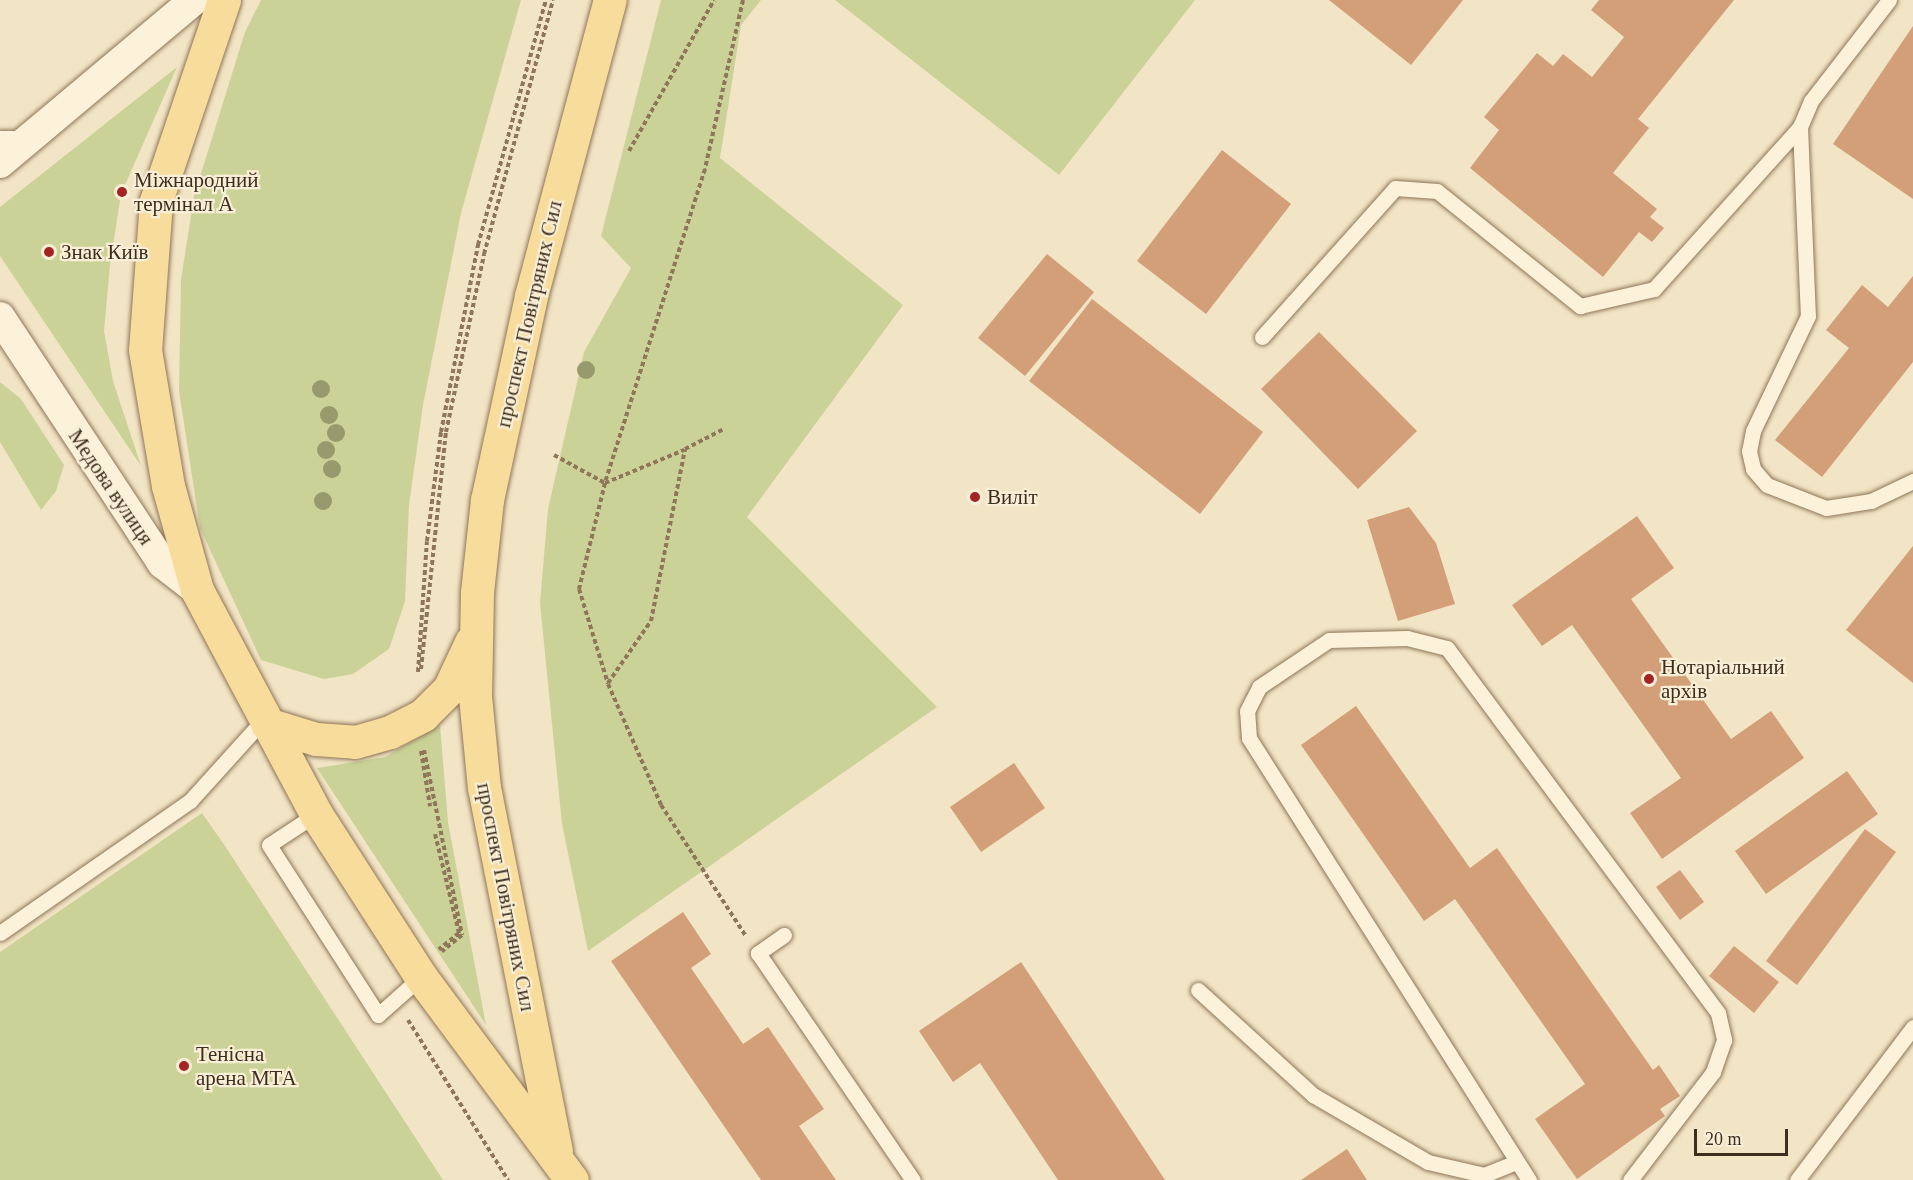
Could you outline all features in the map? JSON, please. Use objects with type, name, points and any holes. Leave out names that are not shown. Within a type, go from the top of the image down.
[{"type":"main road","name":"проспект Повітряних Сил","points":[[224,0],[156,201],[145,350],[168,486],[197,590],[316,814],[421,977],[565,1169]]},
{"type":"main road","name":"проспект Повітряних Сил","points":[[565,1169],[484,788],[474,696],[476,633],[487,500],[558,187],[610,0]]},
{"type":"main road","name":"проспект Повітряних Сил","points":[[266,721],[345,741],[390,732],[423,716],[449,688],[476,633]]},
{"type":"street","points":[[0,163],[33,138],[194,0]]},
{"type":"street","name":"Медова вулиця","points":[[0,317],[35,374],[162,563],[197,590]]},
{"type":"street","name":"Медова вулиця","points":[[0,345],[35,374]]},
{"type":"lane","points":[[1262,337],[1395,188],[1437,191],[1580,306],[1654,289],[1800,127],[1811,101],[1889,0]]},
{"type":"lane","points":[[1800,127],[1808,316],[1752,431],[1753,469],[1790,498],[1826,508],[1871,501],[1913,481]]},
{"type":"lane","points":[[0,138],[33,138]]},
{"type":"lane","points":[[1528,1180],[1249,738],[1246,711],[1259,687],[1329,640],[1407,638],[1448,648],[1718,1013],[1724,1040],[1713,1072],[1630,1180]]},
{"type":"lane","points":[[0,933],[190,801],[266,721]]},
{"type":"lane","points":[[316,814],[269,845],[378,1015],[421,977]]},
{"type":"lane","points":[[784,935],[758,953],[913,1180]]},
{"type":"lane","points":[[1198,990],[1313,1095],[1428,1162],[1484,1174],[1517,1162]]},
{"type":"lane","points":[[1797,1180],[1913,1027]]},
{"type":"path","points":[[629,151],[714,0]]},
{"type":"path","points":[[743,0],[705,169],[605,483],[579,589],[608,684],[661,805],[758,953]]},
{"type":"path","points":[[605,483],[685,449],[722,430]]},
{"type":"path","points":[[608,684],[651,621],[685,449]]},
{"type":"path","points":[[554,455],[605,483]]},
{"type":"green space","points":[[261,0],[521,0],[461,213],[423,405],[409,505],[405,601],[389,649],[353,674],[324,679],[261,660],[200,528],[179,391],[181,280],[194,196],[245,32]]},
{"type":"green space","points":[[661,0],[761,0],[741,25],[720,158],[903,305],[747,517],[937,707],[588,951],[562,824],[540,603],[548,509],[584,352],[631,268],[601,236]]},
{"type":"green space","points":[[835,0],[1195,0],[1059,175]]},
{"type":"green space","points":[[177,67],[121,194],[110,265],[104,331],[113,381],[141,466],[0,256],[0,207]]},
{"type":"green space","points":[[0,382],[21,399],[64,465],[56,491],[41,510],[0,442]]},
{"type":"green space","points":[[440,725],[448,822],[486,1025],[317,768],[385,757]]},
{"type":"green space","name":"Тенісна арена МТА","points":[[202,813],[443,1180],[0,1180],[0,952]]},
{"type":"building","points":[[1329,0],[1463,0],[1411,65]]},
{"type":"building","points":[[1599,0],[1734,0],[1638,119],[1649,128],[1613,173],[1657,209],[1650,217],[1664,228],[1652,242],[1639,232],[1603,277],[1470,168],[1499,130],[1484,117],[1537,53],[1553,66],[1563,54],[1592,77],[1624,37],[1591,10]]},
{"type":"building","points":[[1913,26],[1913,199],[1833,144]]},
{"type":"building","points":[[1222,150],[1291,204],[1206,314],[1137,261]]},
{"type":"building","points":[[1047,254],[1094,292],[1025,376],[978,338]]},
{"type":"building","points":[[1913,276],[1913,362],[1822,477],[1775,440],[1849,348],[1826,330],[1862,285],[1888,307]]},
{"type":"building","points":[[1092,299],[1263,432],[1200,514],[1029,381]]},
{"type":"building","points":[[1319,332],[1417,431],[1358,489],[1261,389]]},
{"type":"building","points":[[1409,507],[1436,543],[1455,604],[1398,621],[1367,520]]},
{"type":"building","name":"Нотаріальний архів","points":[[1637,516],[1674,568],[1631,599],[1731,739],[1771,711],[1804,758],[1662,859],[1630,813],[1681,778],[1572,625],[1542,646],[1512,605]]},
{"type":"building","points":[[1913,546],[1913,683],[1846,630]]},
{"type":"building","points":[[1356,706],[1470,868],[1497,848],[1653,1070],[1659,1065],[1680,1096],[1660,1109],[1665,1116],[1577,1179],[1535,1119],[1585,1084],[1455,899],[1424,921],[1301,745]]},
{"type":"building","points":[[1014,763],[1045,808],[981,852],[950,807]]},
{"type":"building","points":[[1847,771],[1878,814],[1766,894],[1735,851]]},
{"type":"building","points":[[1865,829],[1896,852],[1797,985],[1766,961]]},
{"type":"building","points":[[1680,870],[1704,902],[1680,920],[1656,887]]},
{"type":"building","points":[[683,912],[711,954],[691,968],[743,1044],[768,1027],[824,1109],[799,1126],[836,1180],[761,1180],[611,961]]},
{"type":"building","points":[[1734,946],[1779,982],[1754,1013],[1709,976]]},
{"type":"building","points":[[1021,962],[1165,1180],[1058,1180],[980,1063],[953,1082],[919,1031]]},
{"type":"building","points":[[1347,1149],[1367,1180],[1301,1180]]},
{"type":"place","name":"Міжнародний термінал А","points":[[122,192]]},
{"type":"place","name":"Знак Київ","points":[[49,252]]},
{"type":"place","name":"Виліт","points":[[975,497]]},
{"type":"place","name":"Нотаріальний архів","points":[[1649,679]]},
{"type":"place","name":"Тенісна арена МТА","points":[[184,1066]]}]
